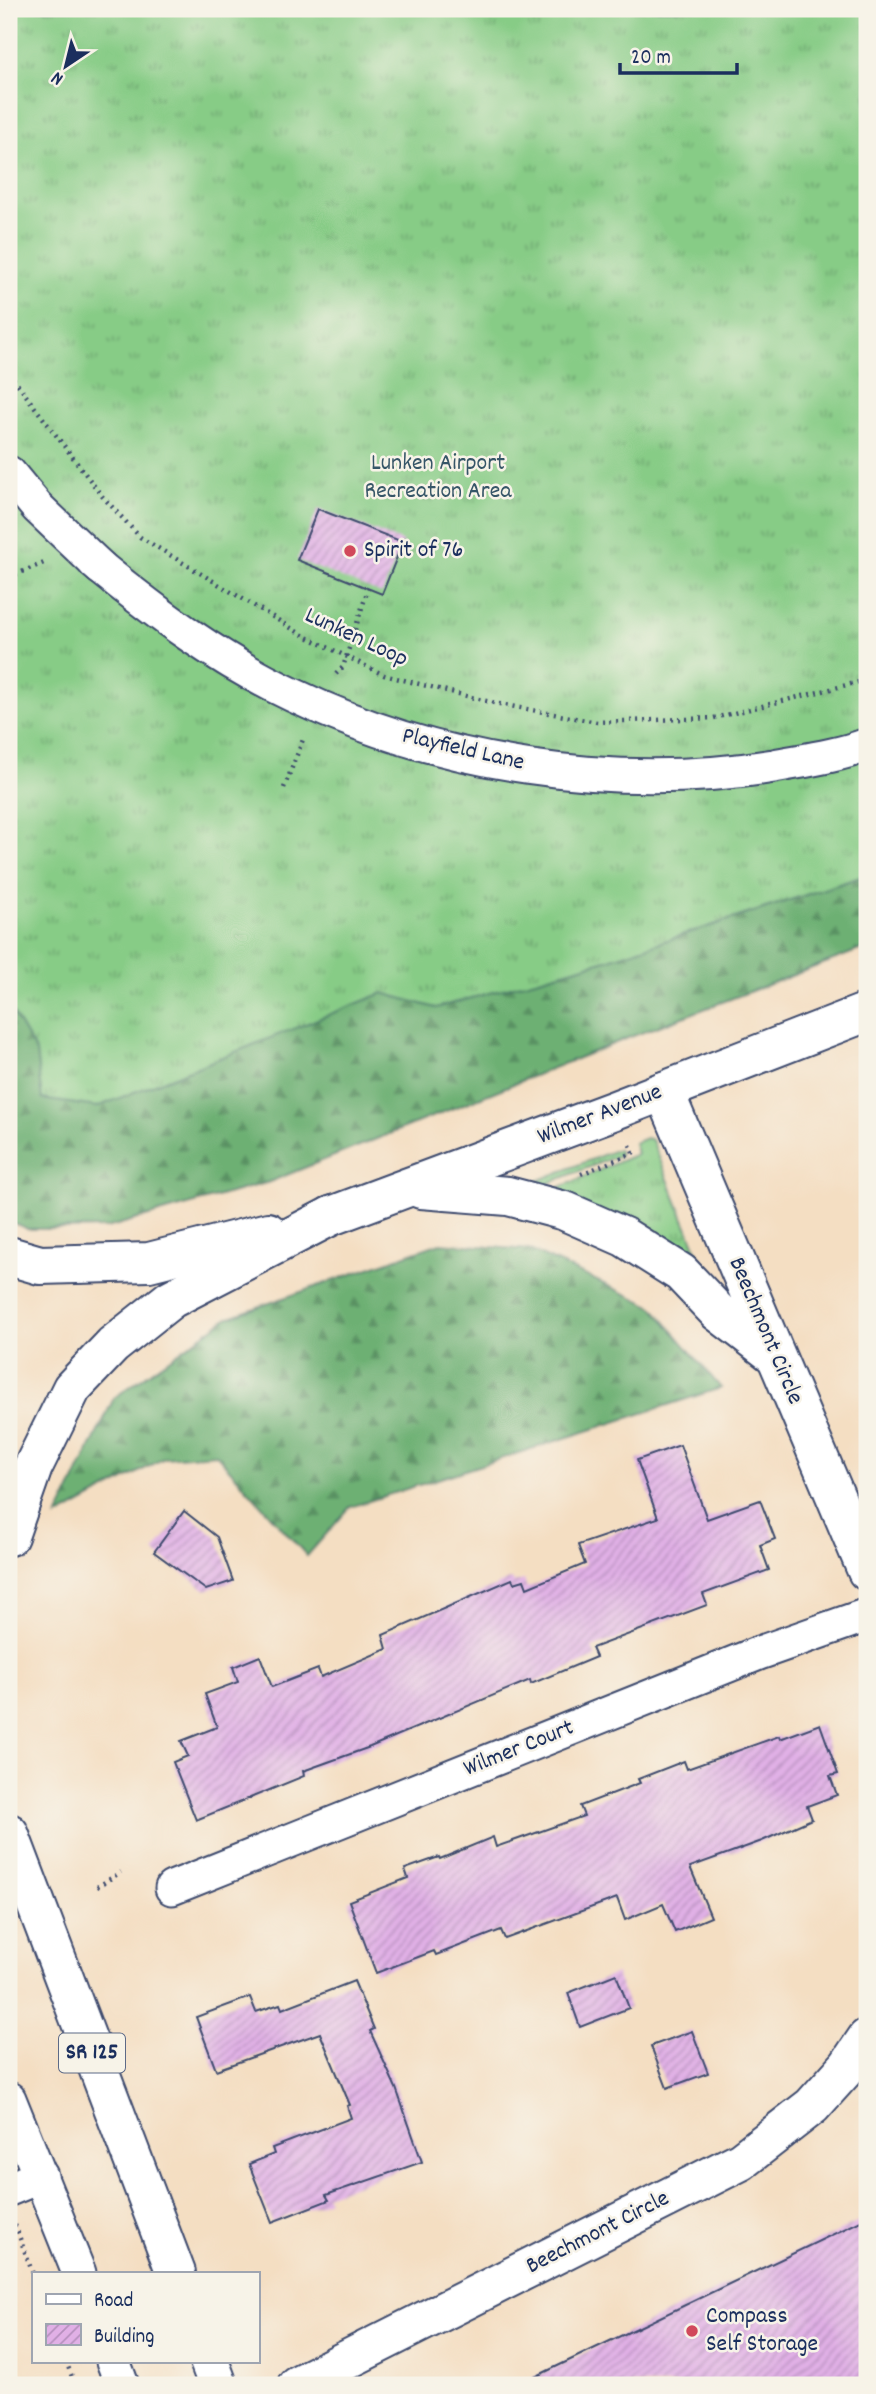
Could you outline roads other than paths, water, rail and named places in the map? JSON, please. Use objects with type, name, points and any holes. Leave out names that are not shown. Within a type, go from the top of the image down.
[{"type":"main road","name":"Wilmer Avenue","points":[[331,1216],[867,1012]]},
{"type":"main road","name":"Beechmont Circle","points":[[664,1091],[867,1571]]},
{"type":"main road","points":[[408,1188],[508,1196],[565,1211],[624,1237],[681,1273],[718,1312],[775,1356]]},
{"type":"main road","points":[[9,1256],[40,1265],[149,1262],[331,1216]]},
{"type":"main road","points":[[9,1536],[33,1467],[72,1388],[113,1345],[171,1299],[331,1216]]},
{"type":"main road","name":"SR 125","points":[[9,1833],[176,2272]]},
{"type":"main road","name":"Beechmont Circle","points":[[297,2385],[741,2161],[812,2106],[848,2066],[867,2038]]},
{"type":"main road","points":[[209,2362],[218,2385]]},
{"type":"street","name":"Playfield Lane","points":[[9,473],[37,507],[98,566],[156,613],[211,650],[293,695],[392,734],[469,756],[574,772],[654,776],[734,772],[839,755],[867,745]]},
{"type":"street","name":"Wilmer Court","points":[[172,1888],[747,1658],[867,1615]]},
{"type":"street","points":[[9,2099],[79,2272]]},
{"type":"street","points":[[11,2205],[41,2176]]},
{"type":"street","points":[[113,2362],[122,2385]]},
{"type":"place","name":"Spirit of 76","points":[[350,551]]},
{"type":"place","name":"Compass Self Storage","points":[[692,2331]]},
{"type":"park label","name":"Lunken Airport Recreation Area","points":[[438,478]]}]
